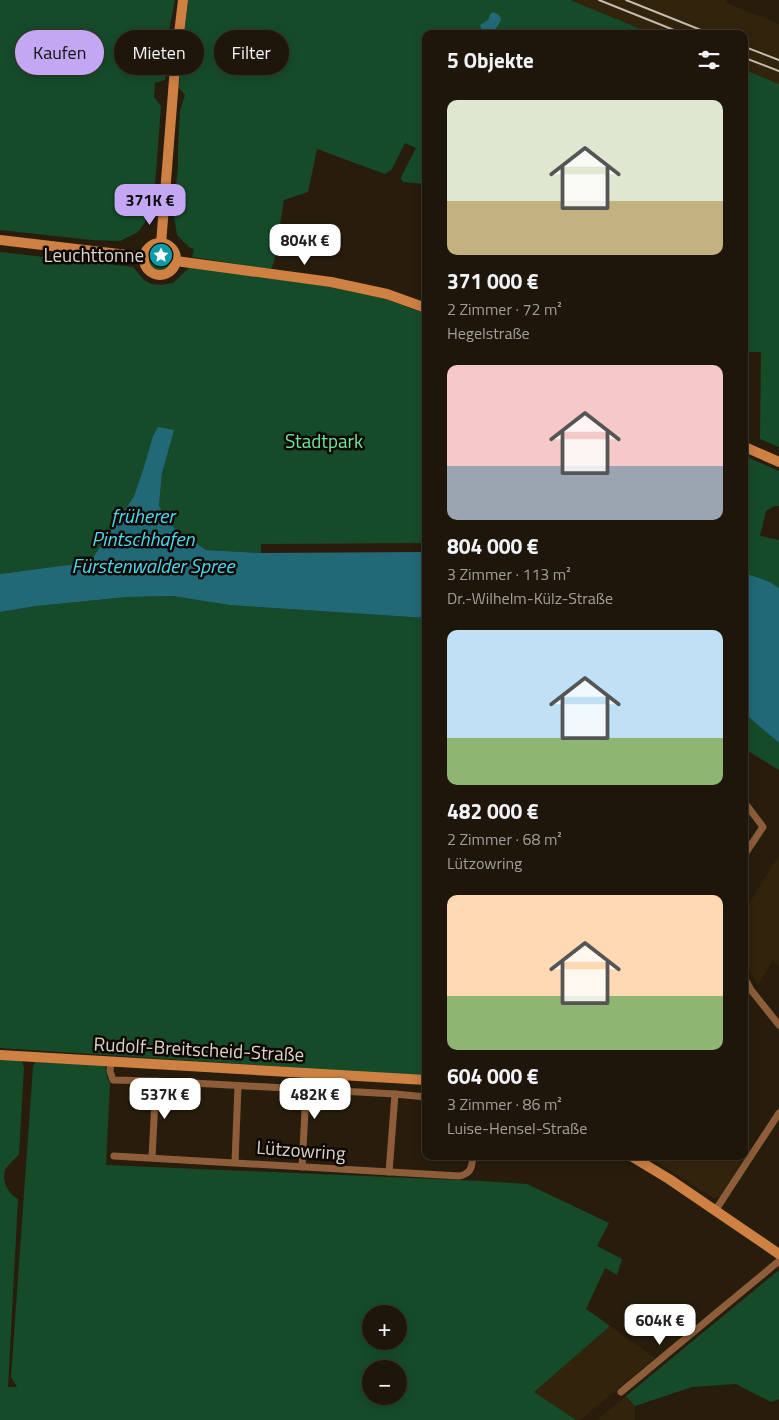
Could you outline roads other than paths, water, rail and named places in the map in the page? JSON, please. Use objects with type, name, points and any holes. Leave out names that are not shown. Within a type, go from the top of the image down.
[{"type":"main road","points":[[161,244],[174,67],[183,0]]},
{"type":"main road","points":[[0,240],[144,257]]},
{"type":"main road","points":[[161,244],[172,248],[176,261],[174,268],[170,272],[160,275],[150,272],[146,267],[144,257],[149,248],[153,245],[161,244]]},
{"type":"main road","points":[[176,261],[330,282],[387,294],[422,307]]},
{"type":"main road","points":[[748,449],[779,462]]},
{"type":"main road","name":"Rudolf-Breitscheid-Straße","points":[[0,1055],[422,1080]]},
{"type":"main road","points":[[638,1160],[669,1179],[779,1254]]},
{"type":"street","points":[[748,807],[763,826],[748,849]]},
{"type":"street","points":[[748,984],[779,1025]]},
{"type":"street","points":[[111,1061],[110,1071],[113,1080],[422,1097]]},
{"type":"street","points":[[302,1167],[307,1073]]},
{"type":"street","points":[[152,1157],[156,1081]]},
{"type":"street","points":[[234,1162],[238,1086]]},
{"type":"street","points":[[388,1172],[394,1094]]},
{"type":"street","points":[[715,1211],[779,1113]]},
{"type":"street","name":"Lützowring","points":[[114,1156],[461,1176],[469,1172],[473,1160]]},
{"type":"street","points":[[621,1392],[779,1261]]},
{"type":"water","points":[[494,12],[500,16],[501,20],[498,26],[494,30],[482,30],[480,25],[488,20],[491,13]]},
{"type":"water","points":[[158,427],[174,430],[162,473],[159,506],[174,528],[206,550],[261,553],[422,552],[422,618],[229,605],[173,596],[127,597],[37,606],[0,612],[0,574],[90,562],[134,496],[153,436]]},
{"type":"water","points":[[748,574],[770,582],[779,588],[779,743],[748,717]]},
{"type":"railway","points":[[599,0],[674,30]]},
{"type":"railway","points":[[626,0],[701,30]]},
{"type":"railway","points":[[748,48],[779,60]]},
{"type":"railway","points":[[748,59],[779,71]]},
{"type":"place","name":"Leuchttonne","points":[[161,255]]},
{"type":"park label","name":"Stadtpark","points":[[324,441]]},
{"type":"water label","name":"früherer Pintschhafen","points":[[143,528]]},
{"type":"water label","name":"Fürstenwalder Spree","points":[[153,566]]}]
